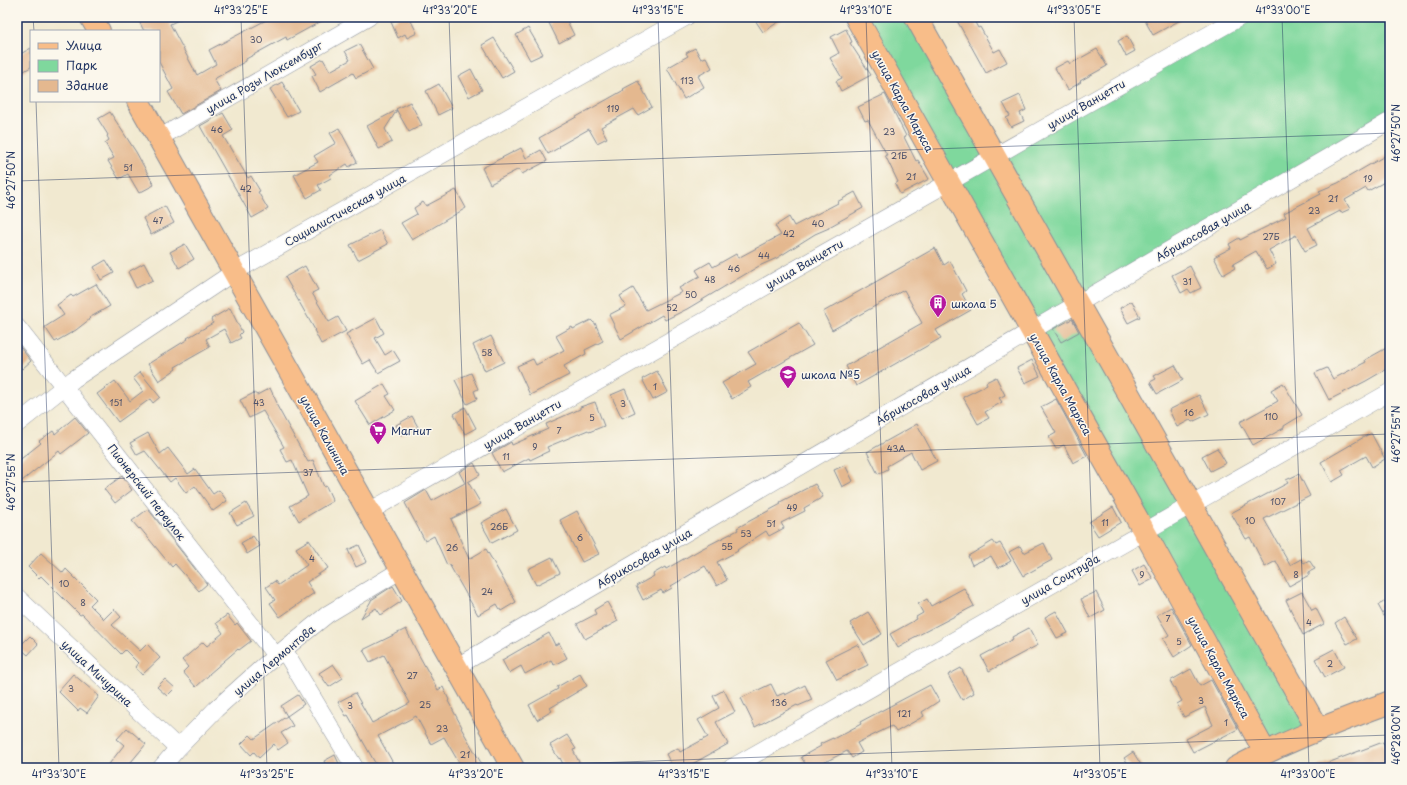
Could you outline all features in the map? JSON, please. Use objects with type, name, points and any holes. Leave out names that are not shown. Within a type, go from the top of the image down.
[{"type":"main road","points":[[92,17],[98,30]]},
{"type":"main road","name":"улица Карла Маркса","points":[[856,17],[1144,531],[1265,752]]},
{"type":"main road","points":[[916,17],[1318,730]]},
{"type":"main road","name":"улица Калинина","points":[[139,102],[368,512],[514,768]]},
{"type":"main road","points":[[1236,768],[1265,752],[1390,702]]},
{"type":"street","name":"улица Розы Люксембург","points":[[159,138],[369,17]]},
{"type":"street","name":"Социалистическая улица","points":[[17,424],[64,387],[234,272],[686,17]]},
{"type":"street","name":"улица Ванцетти","points":[[368,512],[1240,17]]},
{"type":"street","name":"Абрикосовая улица","points":[[456,668],[1390,121]]},
{"type":"street","name":"Пионерский переулок","points":[[17,327],[280,653],[355,768]]},
{"type":"street","name":"улица Соцтруда","points":[[731,768],[1191,504],[1390,392]]},
{"type":"street","name":"улица Лермонтова","points":[[161,768],[178,748],[216,709],[280,653],[328,614],[401,570]]},
{"type":"street","name":"улица Мичурина","points":[[17,597],[178,748]]},
{"type":"green space","points":[[856,17],[916,17],[995,156],[1240,17],[1390,17],[1390,121],[1078,304],[1318,730],[1265,752]]},
{"type":"building","points":[[137,17],[185,17],[170,24],[197,75],[216,64],[209,50],[272,17],[329,17],[287,40],[286,37],[214,79],[221,91],[181,114],[168,92],[173,89],[160,64],[160,30],[144,30]]},
{"type":"building","points":[[401,17],[409,17],[417,33],[407,38],[405,34],[398,38],[391,22]]},
{"type":"building","points":[[560,17],[565,17],[574,35],[559,43],[549,23]]},
{"type":"building","points":[[753,17],[786,17],[763,32]]},
{"type":"building","points":[[955,17],[972,17],[978,28],[980,27],[994,52],[1000,49],[1007,62],[986,73]]},
{"type":"building","points":[[1143,17],[1186,17],[1153,35]]},
{"type":"building","points":[[528,28],[543,54],[530,60],[516,35]]},
{"type":"building","points":[[846,29],[852,42],[850,43],[871,75],[841,91],[836,81],[842,78],[830,58],[839,53],[831,37]]},
{"type":"building","points":[[1127,36],[1135,51],[1126,56],[1118,41]]},
{"type":"building","points":[[494,38],[514,71],[502,78],[482,45]]},
{"type":"building","points":[[359,44],[373,69],[356,78],[353,73],[320,92],[312,76],[316,74],[311,66],[323,59],[330,71],[350,60],[345,51]]},
{"type":"building","points":[[695,48],[701,59],[706,57],[712,68],[698,76],[704,87],[684,99],[667,68],[688,56],[686,53]]},
{"type":"building","points":[[30,49],[30,68],[17,75],[17,56]]},
{"type":"building","points":[[1097,49],[1107,66],[1080,81],[1081,82],[1068,90],[1055,68],[1068,61],[1070,64]]},
{"type":"building","points":[[471,69],[482,90],[469,97],[458,76]]},
{"type":"building","points":[[638,81],[652,107],[638,115],[634,109],[601,127],[607,138],[597,143],[589,129],[548,154],[539,138]]},
{"type":"building","points":[[282,82],[299,111],[287,117],[270,89]]},
{"type":"building","points":[[439,84],[452,108],[438,115],[426,91]]},
{"type":"building","points":[[885,94],[906,136],[904,137],[916,161],[918,160],[929,179],[900,194],[895,184],[898,182],[885,155],[887,155],[868,120],[865,121],[858,107]]},
{"type":"building","points":[[1020,95],[1026,110],[1020,113],[1024,121],[1011,127],[1006,118],[1010,116],[1003,103]]},
{"type":"building","points":[[410,102],[422,125],[409,132],[396,109]]},
{"type":"building","points":[[397,110],[385,129],[392,142],[379,149],[367,126]]},
{"type":"building","points":[[110,112],[136,152],[154,185],[139,193],[128,174],[119,179],[108,161],[114,158],[105,143],[109,140],[108,135],[98,119]]},
{"type":"building","points":[[223,113],[233,130],[223,136],[248,178],[251,176],[268,209],[252,218],[200,126]]},
{"type":"building","points":[[339,128],[357,162],[349,167],[347,164],[330,175],[331,178],[318,185],[321,190],[307,198],[294,175],[318,162],[314,156],[336,143],[330,133]]},
{"type":"building","points":[[521,148],[526,158],[541,150],[547,161],[522,174],[519,169],[490,184],[482,168]]},
{"type":"building","points":[[1390,153],[1390,179],[1368,191],[1366,188],[1345,200],[1350,209],[1341,213],[1340,211],[1308,228],[1317,245],[1305,251],[1296,235],[1269,250],[1276,264],[1267,269],[1256,251],[1233,264],[1235,268],[1223,275],[1214,257],[1231,248],[1229,244],[1286,217],[1284,213],[1321,194],[1319,191],[1338,183]]},
{"type":"building","points":[[456,190],[466,208],[412,240],[401,223],[417,214],[414,208],[423,202],[426,206]]},
{"type":"building","points":[[855,192],[863,208],[829,228],[815,234],[777,258],[759,266],[687,309],[665,320],[662,315],[621,339],[609,315],[626,306],[620,296],[633,288],[646,310],[682,292],[679,288],[700,276],[696,270],[710,262],[713,267],[736,254],[738,258],[781,235],[775,226],[789,217],[794,226],[838,203],[837,202]]},
{"type":"building","points":[[165,206],[174,223],[151,235],[143,218]]},
{"type":"building","points":[[380,230],[388,244],[358,260],[350,245]]},
{"type":"building","points":[[185,244],[194,259],[179,268],[170,252]]},
{"type":"building","name":"школа 5","points":[[935,248],[944,265],[950,261],[966,291],[962,294],[971,310],[936,330],[941,338],[856,386],[846,366],[922,323],[904,290],[832,330],[823,312]]},
{"type":"building","points":[[106,260],[114,273],[101,280],[94,267]]},
{"type":"building","points":[[144,263],[153,280],[136,288],[128,272]]},
{"type":"building","points":[[305,266],[318,290],[312,293],[329,322],[338,317],[346,331],[321,344],[315,330],[285,277]]},
{"type":"building","points":[[1190,266],[1201,288],[1191,293],[1188,289],[1181,293],[1172,275]]},
{"type":"building","points":[[96,284],[110,306],[89,318],[90,319],[76,330],[55,342],[45,327],[64,315],[57,305],[71,295],[73,297]]},
{"type":"building","points":[[1132,301],[1140,317],[1128,323],[1120,308]]},
{"type":"building","points":[[230,308],[242,332],[239,335],[241,338],[231,343],[224,329],[206,339],[210,347],[175,367],[176,369],[159,381],[148,364],[213,323],[211,319]]},
{"type":"building","points":[[376,318],[384,333],[375,338],[385,355],[393,350],[400,361],[378,373],[370,360],[363,364],[346,334]]},
{"type":"building","points":[[1072,319],[1079,332],[1061,342],[1053,329]]},
{"type":"building","points":[[591,320],[595,323],[603,341],[585,350],[586,354],[564,366],[569,375],[530,395],[517,366],[533,359],[536,365],[564,350],[556,336],[572,327],[573,329]]},
{"type":"building","points":[[799,323],[813,345],[748,382],[751,387],[732,399],[722,383],[756,364],[748,352]]},
{"type":"building","points":[[491,336],[504,362],[485,371],[473,345]]},
{"type":"building","points":[[17,343],[31,361],[22,369],[17,363]]},
{"type":"building","points":[[1390,346],[1390,367],[1329,400],[1315,373],[1327,368],[1333,379],[1366,362],[1365,360]]},
{"type":"building","points":[[1032,360],[1040,376],[1025,383],[1017,368]]},
{"type":"building","points":[[1175,365],[1183,380],[1157,394],[1150,382],[1156,379],[1154,376]]},
{"type":"building","points":[[657,371],[668,392],[653,400],[642,379]]},
{"type":"building","points":[[140,372],[160,397],[153,403],[150,399],[118,422],[97,394],[115,381],[130,401],[143,391],[133,378]]},
{"type":"building","points":[[471,373],[478,389],[474,391],[477,399],[467,404],[455,380]]},
{"type":"building","points":[[996,377],[1005,395],[999,398],[1002,402],[985,412],[989,418],[978,424],[963,397],[987,385],[986,382]]},
{"type":"building","points":[[1283,383],[1302,415],[1284,426],[1284,428],[1253,445],[1240,422],[1278,401],[1271,390]]},
{"type":"building","points":[[384,384],[390,394],[386,396],[395,410],[370,425],[355,401]]},
{"type":"building","points":[[270,388],[277,403],[276,404],[308,462],[313,460],[324,487],[326,486],[333,501],[299,521],[290,506],[308,496],[292,460],[287,462],[280,449],[284,447],[263,411],[249,418],[240,400],[254,393],[257,395]]},
{"type":"building","points":[[625,389],[635,412],[622,418],[611,395]]},
{"type":"building","points":[[1199,395],[1209,414],[1192,422],[1190,420],[1177,427],[1169,410]]},
{"type":"building","points":[[1056,399],[1087,456],[1073,463],[1064,445],[1056,449],[1049,437],[1056,433],[1041,407]]},
{"type":"building","points":[[595,402],[604,426],[589,432],[588,430],[547,447],[549,451],[530,460],[529,458],[502,472],[492,453],[511,442],[512,445],[548,429],[546,424],[580,409],[580,407]]},
{"type":"building","points":[[465,407],[476,428],[465,434],[454,414]]},
{"type":"building","points":[[412,416],[418,427],[401,435],[396,425]]},
{"type":"building","points":[[75,417],[88,433],[61,454],[59,451],[17,485],[17,462],[41,443],[39,441],[53,431],[55,434]]},
{"type":"building","points":[[917,424],[937,461],[920,470],[911,452],[887,466],[888,469],[878,474],[867,452]]},
{"type":"building","points":[[148,433],[160,454],[168,448],[188,474],[195,469],[213,494],[219,490],[227,501],[213,511],[195,486],[186,493],[175,478],[170,482],[145,451],[137,455],[130,443]]},
{"type":"building","points":[[1371,433],[1385,459],[1372,467],[1366,456],[1341,470],[1344,475],[1332,482],[1321,462]]},
{"type":"building","points":[[1217,448],[1226,463],[1210,471],[1202,456]]},
{"type":"building","points":[[474,463],[480,475],[468,482],[481,504],[451,519],[469,559],[486,549],[516,602],[501,611],[497,604],[478,615],[449,564],[447,565],[434,536],[425,541],[405,503],[426,490],[432,501],[465,483],[459,472]]},
{"type":"building","points":[[845,465],[853,481],[842,487],[834,470]]},
{"type":"building","points":[[1299,474],[1310,496],[1264,519],[1290,565],[1301,559],[1304,563],[1309,560],[1315,569],[1309,572],[1309,575],[1289,586],[1276,561],[1265,567],[1250,537],[1246,539],[1231,513],[1288,483],[1286,480]]},
{"type":"building","points":[[122,476],[132,490],[115,503],[104,489]]},
{"type":"building","points":[[815,484],[823,497],[804,508],[805,511],[781,523],[784,528],[769,536],[766,531],[737,550],[738,551],[717,562],[727,580],[717,586],[705,566],[671,586],[672,588],[663,593],[661,590],[643,600],[636,586],[654,576],[653,574],[665,567],[666,569],[738,530],[737,528],[781,504],[780,502]]},
{"type":"building","points":[[246,503],[254,516],[237,525],[230,513]]},
{"type":"building","points":[[1113,507],[1121,522],[1098,536],[1089,522]]},
{"type":"building","points":[[148,509],[207,584],[199,591],[175,564],[172,567],[140,528],[139,529],[132,521]]},
{"type":"building","points":[[506,509],[517,530],[492,543],[481,523]]},
{"type":"building","points":[[577,511],[599,554],[582,562],[560,520]]},
{"type":"building","points":[[253,536],[260,546],[247,554],[241,543]]},
{"type":"building","points":[[309,540],[328,568],[307,582],[314,593],[280,617],[270,603],[275,600],[266,587],[275,581],[278,585],[307,565],[296,548]]},
{"type":"building","points":[[993,541],[996,545],[1000,543],[1011,561],[998,568],[991,556],[972,565],[968,556]]},
{"type":"building","points":[[1044,543],[1052,560],[1023,576],[1009,552],[1020,546],[1024,553]]},
{"type":"building","points":[[359,545],[367,562],[356,567],[348,550]]},
{"type":"building","points":[[41,553],[63,573],[66,569],[96,599],[90,605],[104,619],[114,609],[121,617],[112,625],[140,651],[147,644],[160,658],[142,675],[135,667],[138,663],[125,650],[121,654],[82,614],[80,615],[41,576],[39,578],[28,567]]},
{"type":"building","points":[[552,557],[560,573],[536,585],[528,569]]},
{"type":"building","points":[[1144,564],[1153,579],[1140,586],[1132,571]]},
{"type":"building","points":[[393,586],[402,601],[381,615],[376,608],[361,618],[371,600]]},
{"type":"building","points":[[964,588],[974,606],[909,640],[910,641],[898,648],[890,634],[917,619],[916,617],[923,613],[918,604],[927,599],[931,606]]},
{"type":"building","points":[[1096,592],[1105,610],[1090,618],[1081,599]]},
{"type":"building","points":[[1302,592],[1312,610],[1316,608],[1324,624],[1303,635],[1286,600]]},
{"type":"building","points":[[1390,599],[1390,627],[1378,605]]},
{"type":"building","points":[[607,602],[618,621],[585,639],[577,624],[596,614],[594,610]]},
{"type":"building","points":[[1171,607],[1192,645],[1174,657],[1163,639],[1169,635],[1157,615]]},
{"type":"building","points":[[1056,611],[1068,633],[1057,638],[1045,617]]},
{"type":"building","points":[[868,612],[882,634],[864,645],[850,623]]},
{"type":"building","points":[[227,615],[235,625],[237,623],[251,641],[239,650],[238,649],[196,687],[183,672],[188,667],[182,660],[203,642],[207,646],[223,633],[216,623]]},
{"type":"building","points":[[1344,617],[1357,639],[1347,644],[1335,623]]},
{"type":"building","points":[[1029,628],[1038,645],[989,671],[981,656],[1013,639],[1012,637]]},
{"type":"building","points":[[406,629],[438,690],[443,687],[449,700],[448,701],[462,727],[461,728],[484,768],[462,768],[444,737],[431,744],[416,716],[378,736],[393,763],[384,768],[378,768],[348,715],[346,716],[338,702],[355,693],[372,723],[410,703],[384,655],[370,662],[363,650]]},
{"type":"building","points":[[549,633],[555,645],[559,643],[567,658],[554,665],[551,660],[525,674],[521,666],[509,673],[502,660]]},
{"type":"building","points":[[30,636],[38,644],[28,655],[19,647]]},
{"type":"building","points":[[858,644],[868,665],[837,680],[826,660]]},
{"type":"building","points":[[1334,649],[1344,667],[1325,677],[1315,659]]},
{"type":"building","points":[[333,664],[343,678],[329,687],[319,673]]},
{"type":"building","points":[[961,668],[974,693],[962,700],[948,675]]},
{"type":"building","points":[[1191,669],[1200,686],[1211,680],[1238,729],[1193,752],[1186,739],[1213,725],[1205,707],[1184,717],[1177,704],[1182,701],[1170,681]]},
{"type":"building","points":[[73,674],[99,696],[87,713],[80,708],[78,711],[58,691]]},
{"type":"building","points":[[580,674],[587,686],[550,708],[552,711],[537,720],[529,705],[558,689],[557,687]]},
{"type":"building","points":[[165,679],[175,688],[167,696],[157,687]]},
{"type":"building","points":[[771,684],[777,696],[784,693],[785,695],[805,685],[812,700],[798,706],[797,705],[755,727],[741,698]]},
{"type":"building","points":[[930,685],[939,701],[922,712],[924,716],[896,732],[892,726],[857,743],[862,752],[852,758],[847,751],[813,768],[808,768],[801,757],[821,746],[820,744],[833,739],[861,724],[860,722]]},
{"type":"building","points":[[724,690],[735,712],[716,722],[728,744],[685,768],[673,768],[666,754],[678,748],[680,752],[708,737],[698,720],[719,708],[713,696]]},
{"type":"building","points":[[298,695],[304,704],[287,716],[281,706]]},
{"type":"building","points":[[287,716],[293,726],[281,733],[288,743],[278,750],[274,744],[259,758],[254,752],[251,755],[241,744],[250,735],[254,739]]},
{"type":"building","points":[[127,728],[146,744],[126,768],[106,768],[124,745],[117,739]]},
{"type":"building","points":[[567,735],[576,749],[573,750],[582,768],[565,768],[560,758],[559,759],[550,745]]},
{"type":"building","points":[[1383,742],[1390,761],[1390,768],[1317,767]]},
{"type":"building","points":[[1133,752],[1143,768],[1131,768],[1124,758]]},
{"type":"building","points":[[335,755],[341,768],[327,768],[324,761]]},
{"type":"place","name":"школа 5","points":[[938,318]]},
{"type":"place","name":"школа №5","points":[[788,389]]},
{"type":"place","name":"Магнит","points":[[378,445]]}]
